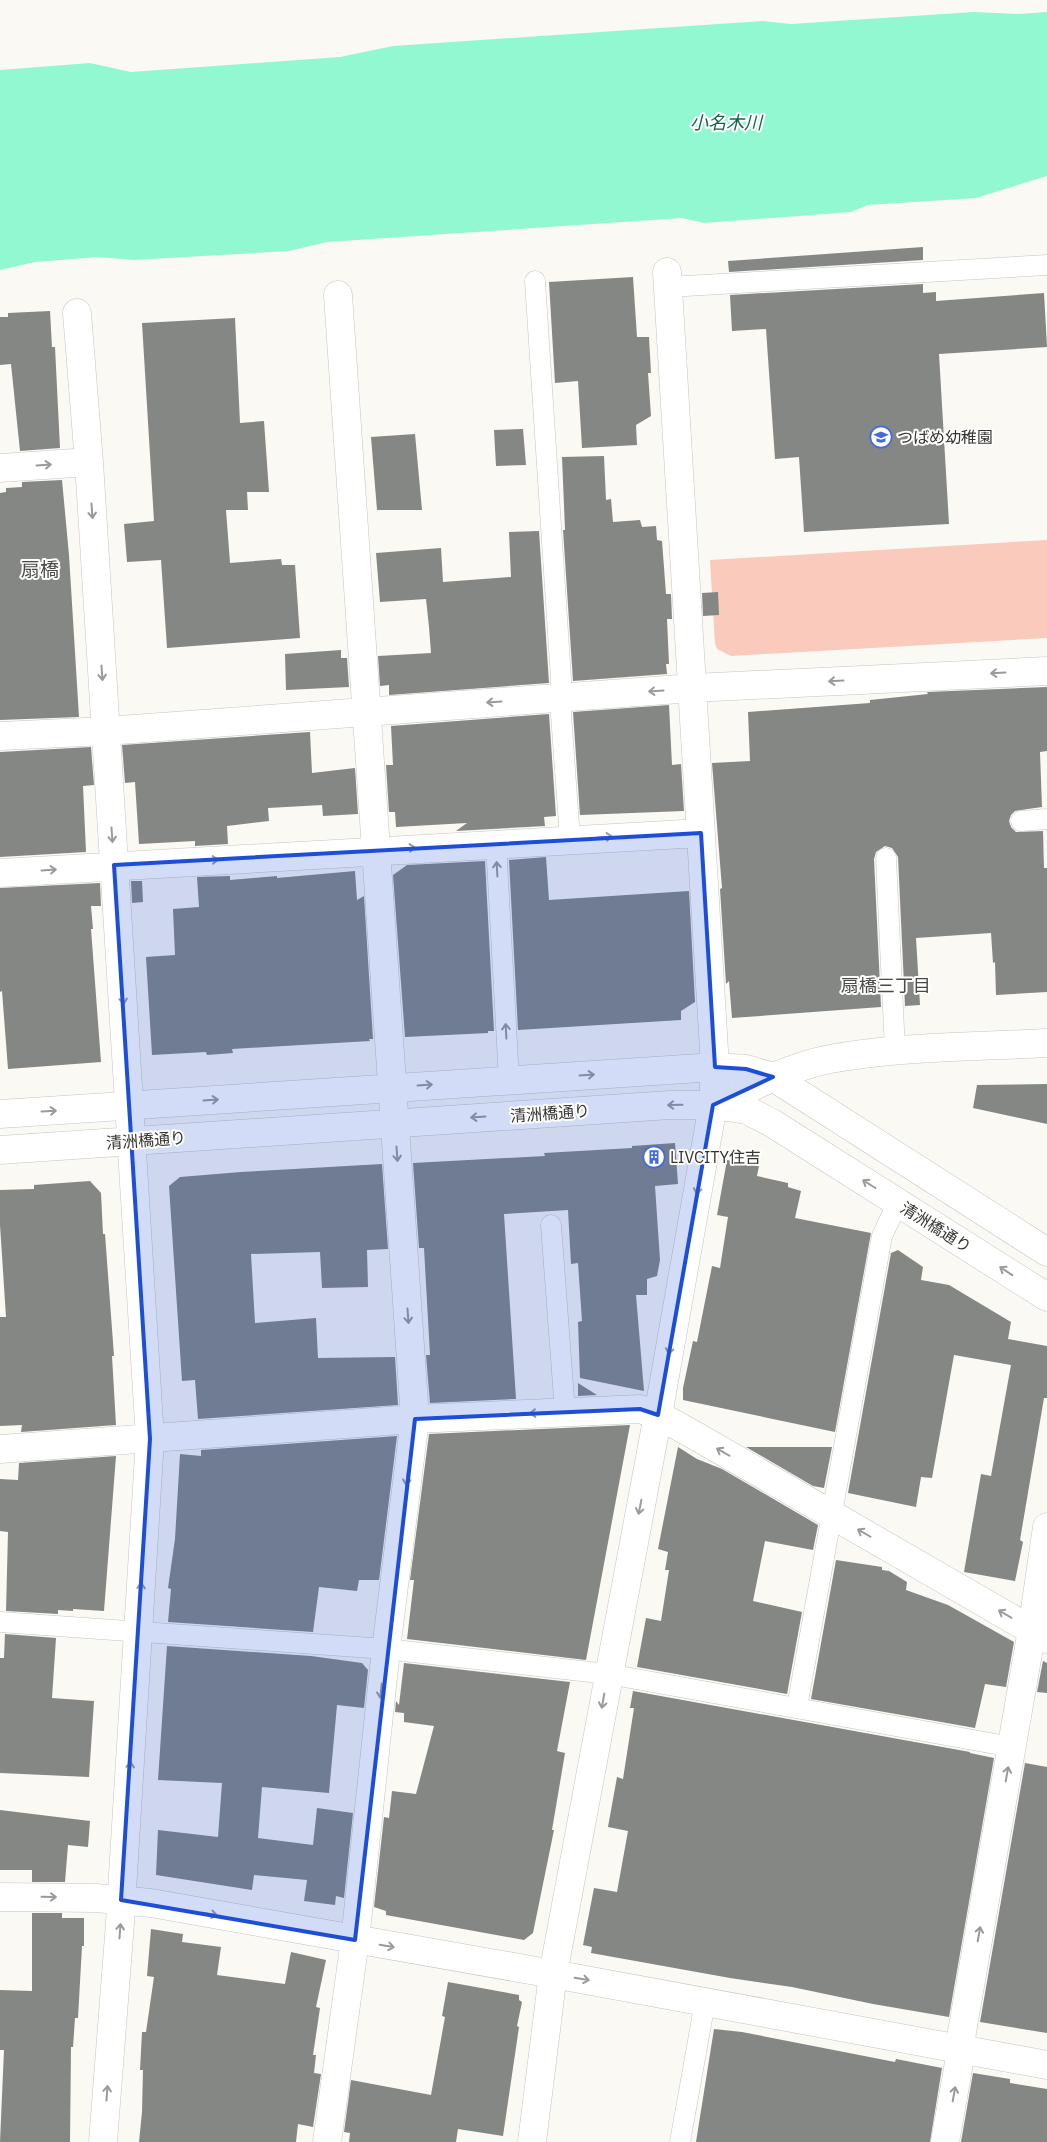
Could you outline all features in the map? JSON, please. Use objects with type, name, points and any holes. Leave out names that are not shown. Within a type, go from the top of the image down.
[{"type":"street","points":[[532,2142],[553,1974],[658,1415],[713,1105],[715,1067],[702,832],[667,279]]},
{"type":"street","points":[[327,2142],[355,1940],[386,1649],[414,1420],[338,295]]},
{"type":"street","points":[[77,313],[89,462],[150,1439],[121,1900],[103,2142]]},
{"type":"street","points":[[0,468],[89,462]]},
{"type":"street","points":[[0,736],[106,731],[693,688],[1047,670]]},
{"type":"street","points":[[0,873],[702,832]]},
{"type":"street","points":[[713,1105],[773,1077],[829,1059],[895,1051],[1047,1043]]},
{"type":"street","points":[[0,1114],[130,1107],[715,1067],[746,1070],[773,1077],[1047,1252]]},
{"type":"street","name":"清洲橋通り","points":[[0,1150],[660,1106],[713,1105],[747,1110],[772,1123],[1047,1297]]},
{"type":"street","points":[[0,1449],[414,1420],[640,1409],[658,1415],[1039,1634]]},
{"type":"street","points":[[945,2142],[961,2050],[962,2032],[1012,1748],[1039,1634],[1047,1527]]},
{"type":"street","points":[[0,1896],[96,1898],[151,1903],[553,1974],[1047,2065]]},
{"type":"lane","points":[[667,279],[1047,265]]},
{"type":"lane","points":[[535,280],[570,839]]},
{"type":"lane","points":[[1020,821],[1047,820]]},
{"type":"lane","points":[[496,843],[509,1080]]},
{"type":"lane","points":[[886,858],[895,1051]]},
{"type":"lane","points":[[797,1707],[882,1236],[898,1202]]},
{"type":"lane","points":[[551,1225],[565,1412]]},
{"type":"lane","points":[[0,1622],[386,1649],[608,1674],[797,1707],[1012,1748]]},
{"type":"lane","points":[[680,2142],[705,2002]]},
{"type":"highlighted area","points":[[701,833],[715,1067],[746,1069],[773,1077],[713,1105],[658,1415],[640,1409],[415,1419],[355,1940],[121,1900],[150,1439],[114,865]]},
{"type":"shaded area","points":[[1047,540],[1047,638],[731,656],[717,649],[715,643],[710,560]]},
{"type":"water","name":"小名木川","points":[[974,12],[1019,14],[1047,12],[1047,176],[976,198],[868,205],[851,212],[704,223],[682,218],[327,242],[289,251],[134,260],[98,257],[35,262],[0,270],[0,70],[90,63],[131,72],[340,57],[393,46],[763,21],[791,24]]},
{"type":"building","points":[[923,247],[923,260],[729,272],[728,261]]},
{"type":"building","points":[[633,277],[637,337],[649,337],[651,373],[648,373],[651,416],[636,425],[637,445],[582,448],[578,381],[555,383],[549,282]]},
{"type":"building","points":[[923,284],[923,293],[936,292],[936,301],[1044,293],[1047,347],[939,354],[949,524],[804,532],[799,457],[775,459],[766,329],[732,331],[730,295]]},
{"type":"building","points":[[50,311],[52,347],[55,347],[60,448],[20,451],[11,364],[0,365],[0,317],[8,317],[8,313]]},
{"type":"building","points":[[235,318],[240,423],[264,421],[269,492],[247,492],[248,510],[226,510],[230,563],[281,559],[282,565],[295,565],[300,638],[167,648],[161,560],[127,562],[124,524],[154,521],[142,323]]},
{"type":"building","points":[[523,429],[526,465],[496,466],[494,430]]},
{"type":"building","points":[[415,434],[422,510],[377,510],[371,437]]},
{"type":"building","points":[[604,456],[606,500],[611,499],[613,522],[640,520],[642,527],[656,526],[657,540],[662,541],[666,594],[671,594],[672,619],[667,619],[669,664],[666,664],[667,674],[573,681],[563,530],[565,530],[562,457]]},
{"type":"building","points":[[62,480],[69,555],[79,717],[0,720],[0,493],[6,492],[6,488],[22,487],[22,482]]},
{"type":"building","points":[[539,531],[549,683],[389,695],[389,685],[380,686],[378,656],[431,653],[429,627],[426,599],[380,602],[376,553],[441,548],[443,582],[511,577],[509,532]]},
{"type":"building","points":[[718,592],[719,615],[703,616],[702,593]]},
{"type":"building","points":[[341,650],[341,658],[347,658],[349,687],[286,690],[285,654]]},
{"type":"building","points":[[1047,687],[1047,751],[1040,752],[1042,807],[1015,811],[1009,821],[1011,827],[1016,832],[1043,831],[1044,868],[1047,868],[1047,992],[996,995],[995,962],[993,963],[991,933],[916,938],[920,1005],[905,1006],[898,857],[892,848],[885,846],[876,852],[874,859],[881,1007],[732,1018],[729,981],[726,984],[720,889],[722,888],[712,763],[750,761],[748,712],[870,703],[870,700],[928,694],[927,692]]},
{"type":"building","points":[[669,705],[672,765],[681,764],[684,811],[580,815],[573,712]]},
{"type":"building","points":[[549,714],[556,816],[544,817],[545,826],[456,831],[467,823],[396,827],[395,812],[389,812],[386,765],[393,765],[391,726]]},
{"type":"building","points":[[310,732],[312,773],[355,768],[358,814],[323,816],[322,805],[268,808],[269,821],[227,826],[228,844],[195,846],[195,841],[139,844],[135,782],[125,783],[122,745]]},
{"type":"building","points":[[91,747],[94,785],[83,786],[86,852],[0,857],[0,752]]},
{"type":"building","points":[[546,857],[549,900],[689,891],[695,1002],[681,1011],[681,1020],[518,1030],[509,860]]},
{"type":"building","points":[[485,861],[494,1031],[488,1031],[488,1033],[405,1037],[393,875],[407,865]]},
{"type":"building","points":[[355,871],[357,900],[364,896],[373,1039],[369,1039],[370,1041],[232,1049],[233,1053],[207,1055],[206,1052],[152,1055],[146,957],[175,955],[173,909],[199,907],[197,877],[230,876],[230,880]]},
{"type":"building","points":[[131,881],[142,881],[143,902],[132,903]]},
{"type":"building","points":[[100,883],[101,906],[91,906],[93,929],[91,929],[101,1062],[8,1069],[2,991],[0,992],[0,888]]},
{"type":"building","points":[[1047,1084],[1047,1124],[973,1108],[977,1085]]},
{"type":"building","points":[[675,1143],[678,1184],[655,1186],[660,1260],[657,1276],[647,1279],[647,1295],[636,1295],[644,1391],[580,1378],[578,1322],[582,1321],[578,1263],[571,1264],[568,1210],[504,1214],[516,1399],[430,1403],[426,1355],[430,1355],[424,1248],[419,1248],[413,1163],[545,1156],[544,1153],[632,1148],[632,1146]]},
{"type":"building","points":[[727,1160],[759,1166],[757,1176],[788,1183],[788,1187],[801,1191],[795,1218],[871,1233],[835,1432],[683,1400],[683,1388],[693,1341],[697,1342],[712,1266],[720,1268],[728,1217],[717,1215]]},
{"type":"building","points":[[382,1164],[388,1249],[367,1250],[368,1287],[322,1288],[320,1252],[251,1254],[255,1323],[316,1318],[318,1358],[395,1357],[398,1405],[198,1419],[195,1380],[182,1381],[169,1186],[180,1177]]},
{"type":"building","points":[[90,1181],[101,1193],[114,1356],[112,1356],[116,1425],[21,1432],[22,1425],[0,1426],[0,1317],[6,1317],[0,1225],[0,1190],[34,1189],[34,1185]]},
{"type":"building","points":[[898,1250],[923,1267],[921,1280],[949,1285],[1011,1322],[1008,1339],[1047,1346],[1047,1398],[1044,1398],[1020,1540],[1023,1542],[1015,1581],[964,1572],[981,1474],[991,1476],[1011,1365],[954,1355],[932,1478],[921,1477],[916,1507],[848,1493],[891,1253]]},
{"type":"building","points":[[578,1383],[597,1395],[578,1396]]},
{"type":"building","points":[[630,1425],[586,1660],[407,1639],[414,1580],[410,1580],[429,1434]]},
{"type":"building","points":[[397,1436],[379,1580],[359,1580],[357,1591],[319,1587],[313,1632],[168,1622],[171,1589],[168,1588],[175,1539],[180,1454],[201,1456],[201,1450]]},
{"type":"building","points":[[678,1447],[697,1459],[722,1469],[818,1525],[813,1550],[765,1541],[753,1601],[802,1612],[787,1694],[637,1667],[646,1618],[661,1621],[669,1570],[665,1570],[668,1552],[658,1549]]},
{"type":"building","points":[[746,1447],[832,1447],[824,1488],[813,1486]]},
{"type":"building","points":[[116,1456],[104,1611],[73,1609],[73,1611],[58,1610],[58,1614],[6,1611],[8,1532],[0,1531],[0,1479],[18,1480],[19,1463]]},
{"type":"building","points":[[836,1560],[882,1567],[882,1570],[889,1571],[907,1582],[906,1590],[948,1605],[1014,1642],[1006,1687],[985,1684],[975,1728],[811,1699]]},
{"type":"building","points":[[5,1634],[56,1638],[52,1698],[94,1701],[89,1777],[0,1773],[0,1658],[4,1658]]},
{"type":"building","points":[[167,1646],[311,1656],[362,1663],[368,1670],[364,1708],[337,1705],[329,1793],[262,1787],[258,1838],[313,1845],[317,1808],[353,1813],[344,1898],[336,1896],[335,1905],[304,1901],[307,1880],[254,1875],[252,1890],[156,1875],[158,1830],[218,1837],[222,1783],[158,1780]]},
{"type":"building","points":[[1043,1661],[1047,1663],[1047,1693],[1037,1692]]},
{"type":"building","points":[[404,1663],[570,1682],[557,1751],[565,1753],[552,1830],[554,1830],[533,1933],[524,1940],[386,1915],[386,1911],[374,1907],[384,1817],[389,1818],[392,1791],[416,1794],[434,1726],[404,1722],[404,1713],[395,1712],[396,1701],[399,1705]]},
{"type":"building","points":[[633,1691],[970,1752],[994,1758],[949,2017],[792,1987],[591,1953],[592,1947],[583,1945],[594,1888],[617,1892],[628,1831],[608,1827],[617,1777],[623,1779],[634,1708],[630,1708]]},
{"type":"building","points":[[1025,1763],[1047,1767],[1047,2033],[980,2022]]},
{"type":"building","points":[[0,1810],[90,1821],[88,1847],[68,1845],[65,1882],[32,1882],[32,1870],[0,1870]]},
{"type":"building","points":[[32,1913],[62,1913],[62,1918],[84,1918],[84,1946],[82,1946],[78,2018],[75,2018],[73,2047],[71,2047],[70,2142],[0,2142],[4,2050],[0,2050],[0,1990],[32,1991]]},
{"type":"building","points":[[151,1929],[183,1934],[182,1942],[221,1947],[217,1975],[285,1984],[291,1952],[326,1960],[316,2007],[320,2008],[313,2055],[316,2055],[314,2073],[321,2074],[313,2127],[298,2124],[296,2142],[139,2142],[142,2112],[143,2070],[140,2070],[142,2032],[146,2032],[154,1977],[147,1976]]},
{"type":"building","points":[[448,1982],[519,1995],[519,2000],[522,2002],[517,2026],[519,2027],[503,2136],[458,2129],[456,2142],[349,2142],[350,2133],[344,2132],[351,2080],[431,2095],[445,2017],[442,2016]]},
{"type":"building","points":[[714,2029],[742,2032],[895,2062],[896,2059],[942,2068],[930,2142],[696,2142]]},
{"type":"building","points":[[973,2073],[1010,2079],[1010,2083],[1047,2089],[1047,2142],[961,2142]]},
{"type":"place","name":"つばめ幼稚園","points":[[881,437]]},
{"type":"place","name":"LIVCITY住吉","points":[[654,1157]]},
{"type":"district","name":"扇橋","points":[[40,569]]},
{"type":"district","name":"扇橋三丁目","points":[[886,986]]}]
